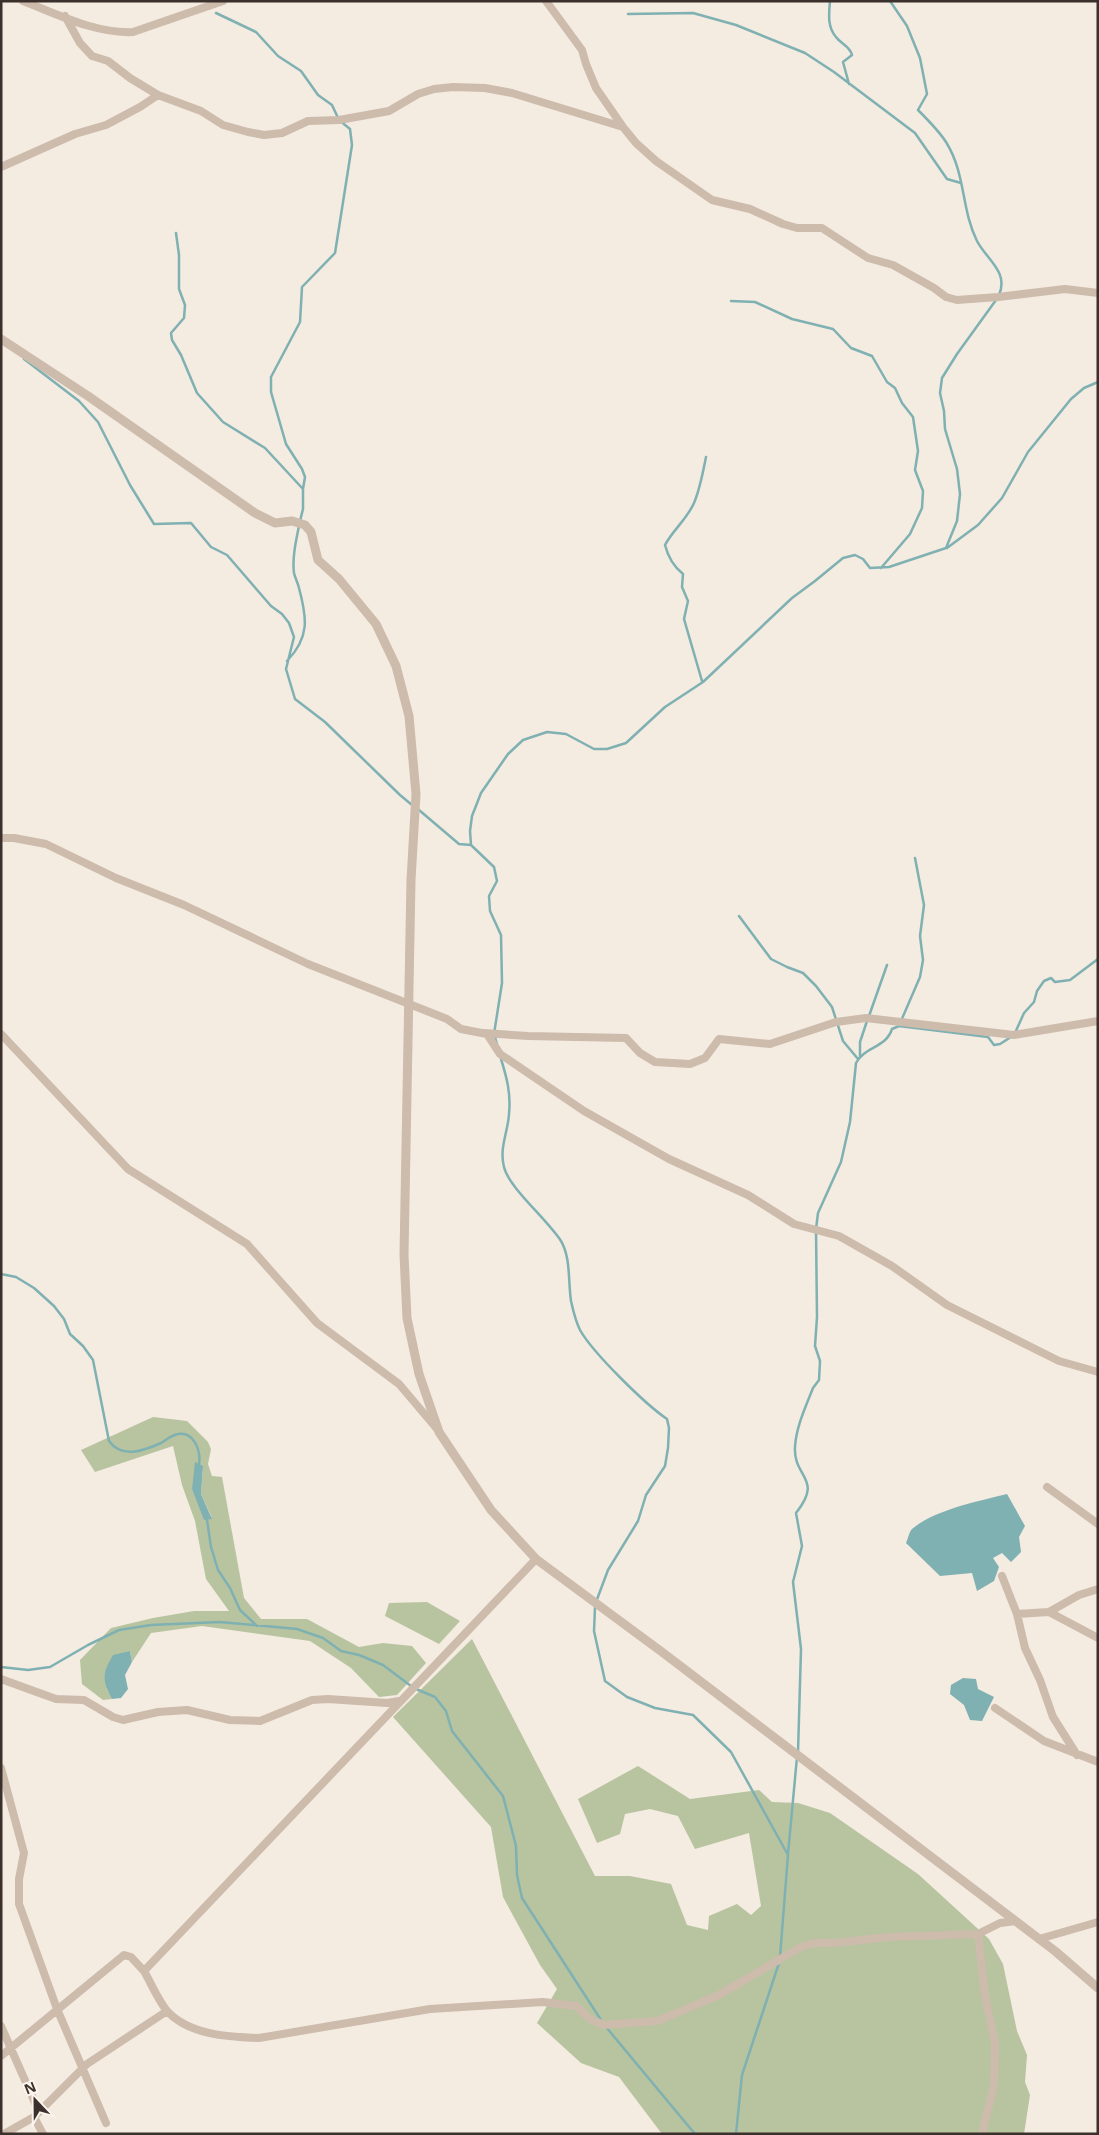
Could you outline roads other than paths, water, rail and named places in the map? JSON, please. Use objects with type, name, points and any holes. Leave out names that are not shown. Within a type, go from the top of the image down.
[{"type":"street","points":[[23,1],[120,33],[133,32],[223,1]]},
{"type":"street","points":[[546,1],[582,50],[596,88],[636,143],[656,161],[712,200],[750,209],[783,224],[797,228],[822,228],[868,258],[893,265],[934,288],[946,297],[966,301],[1065,289],[1098,292]]},
{"type":"street","points":[[65,16],[80,43],[92,56],[108,62],[158,95],[200,111],[223,125],[264,135],[282,133],[308,121],[338,120],[389,112],[418,94],[453,87],[485,88],[512,93],[592,120],[623,127]]},
{"type":"street","points":[[1,167],[76,134],[106,125],[158,95]]},
{"type":"street","points":[[1,339],[88,396],[254,513],[275,523],[292,521],[305,525],[311,532],[318,560],[339,579],[376,624],[396,666],[408,716],[416,794],[411,880],[408,1005],[404,1255],[407,1318],[419,1374],[439,1432]]},
{"type":"street","points":[[1,838],[14,838],[46,844],[116,878],[193,909],[308,964],[447,1019],[461,1029],[484,1033],[528,1036],[626,1038],[640,1053],[655,1062],[690,1064],[706,1058],[719,1039],[770,1044],[836,1022],[866,1018],[1014,1035],[1098,1021]]},
{"type":"street","points":[[484,1033],[500,1054],[568,1100],[669,1159],[748,1195],[794,1224],[839,1236],[892,1266],[947,1305],[1059,1361],[1098,1372]]},
{"type":"street","points":[[1,1034],[128,1169],[247,1244],[317,1323],[399,1384],[439,1432],[491,1510],[536,1559],[662,1652],[1039,1938],[1084,1974],[1098,1988]]},
{"type":"street","points":[[1047,1487],[1098,1524]]},
{"type":"street","points":[[144,1970],[536,1559]]},
{"type":"street","points":[[1002,1576],[1017,1614],[1025,1648],[1054,1717],[1077,1755]]},
{"type":"street","points":[[1017,1614],[1048,1612],[1079,1596],[1098,1589]]},
{"type":"street","points":[[1048,1612],[1098,1638]]},
{"type":"street","points":[[1,1678],[56,1699],[84,1700],[113,1717],[123,1720],[158,1712],[187,1710],[230,1720],[260,1721],[312,1700],[328,1699],[387,1703],[399,1701]]},
{"type":"street","points":[[995,1708],[1044,1741],[1098,1762]]},
{"type":"street","points":[[1,1768],[24,1853],[19,1879],[19,1904],[57,2009],[106,2123]]},
{"type":"street","points":[[1,2056],[124,1955],[131,1957],[144,1970],[167,2011],[191,2028],[241,2038],[259,2038],[430,2009],[543,2002],[576,2006],[590,2020],[604,2025],[656,2021],[717,1996],[801,1947],[815,1943],[836,1943],[888,1937],[978,1934],[1000,1923],[1016,1921]]},
{"type":"street","points":[[1039,1938],[1098,1922]]},
{"type":"street","points":[[978,1934],[985,1996],[995,2043],[994,2085],[982,2134]]},
{"type":"street","points":[[4,2134],[36,2115],[82,2069],[167,2011]]},
{"type":"street","points":[[1,2026],[43,2134]]},
{"type":"water","points":[[195,1462],[203,1466],[201,1494],[212,1519],[204,1520],[192,1489]]},
{"type":"water","points":[[1007,1494],[1025,1526],[1019,1537],[1021,1552],[1011,1562],[1002,1553],[993,1558],[999,1567],[994,1581],[977,1591],[972,1573],[940,1576],[906,1543],[912,1529],[932,1516],[970,1503]]},
{"type":"water","points":[[130,1651],[132,1662],[125,1675],[128,1689],[121,1698],[112,1699],[106,1687],[105,1672],[113,1655]]},
{"type":"water","points":[[963,1678],[976,1679],[978,1689],[994,1697],[982,1721],[970,1720],[964,1705],[950,1694],[951,1685]]},
{"type":"waterway","points":[[830,1],[829,20],[831,29],[852,55],[843,62],[849,84]]},
{"type":"waterway","points":[[890,1],[907,26],[920,58],[927,94],[918,110],[940,134],[952,154],[957,166],[972,229],[981,248],[996,266],[999,273],[1001,280],[999,295]]},
{"type":"waterway","points":[[216,13],[256,32],[278,56],[301,71],[318,95],[332,105],[339,120],[350,129],[352,145],[335,253],[302,287],[300,322],[271,377],[271,392],[286,444],[305,477],[303,489]]},
{"type":"waterway","points":[[628,14],[693,13],[736,25],[805,53],[834,72],[915,133],[947,179],[961,183]]},
{"type":"waterway","points":[[176,233],[179,255],[179,289],[185,305],[184,318],[171,333],[172,340],[181,355],[197,393],[223,422],[265,448],[303,489],[303,509],[300,521]]},
{"type":"waterway","points":[[497,1044],[494,1034],[502,983],[501,935],[490,911],[489,896],[497,881],[494,867],[471,845],[470,831],[472,816],[481,793],[508,754],[523,740],[547,732],[566,734],[594,749],[607,749],[626,743],[665,707],[703,682],[792,598],[843,558],[855,555],[863,559],[870,568],[889,567],[946,548],[957,521],[960,494],[957,469],[945,429],[940,393],[942,378],[996,300]]},
{"type":"waterway","points":[[731,301],[755,302],[792,319],[833,329],[851,348],[872,356],[887,382],[895,388],[902,403],[913,417],[918,451],[915,470],[923,491],[922,508],[910,534],[881,568]]},
{"type":"waterway","points":[[24,359],[79,401],[98,422],[130,485],[154,524],[191,523],[211,547],[227,555],[271,606],[282,614],[289,623],[294,637],[286,669],[295,699],[325,722],[412,805]]},
{"type":"waterway","points":[[947,548],[978,525],[1002,498],[1028,452],[1071,399],[1084,388],[1098,382]]},
{"type":"waterway","points":[[702,681],[684,619],[688,601],[682,587],[683,574],[671,561],[665,545],[694,503],[700,486],[706,457]]},
{"type":"waterway","points":[[287,661],[300,644],[305,627],[304,609],[299,586],[294,575],[295,550],[299,526]]},
{"type":"waterway","points":[[419,810],[459,844],[471,845]]},
{"type":"waterway","points":[[901,1021],[920,977],[923,960],[920,936],[924,905],[915,858]]},
{"type":"waterway","points":[[739,916],[771,959],[803,973],[816,986],[832,1007],[843,1041],[858,1059]]},
{"type":"waterway","points":[[1015,1033],[1024,1013],[1034,1002],[1037,991],[1044,981],[1051,978],[1055,982],[1070,980],[1098,959]]},
{"type":"waterway","points":[[869,1016],[887,965]]},
{"type":"waterway","points":[[860,1056],[860,1042],[867,1021]]},
{"type":"waterway","points":[[798,1752],[801,1649],[793,1582],[802,1546],[796,1513],[804,1501],[807,1485],[798,1465],[795,1447],[802,1417],[813,1388],[819,1380],[820,1361],[815,1346],[817,1317],[816,1229],[818,1213],[841,1162],[850,1122],[856,1063],[865,1053],[885,1040],[892,1029],[899,1026],[988,1037],[994,1045],[1000,1044],[1011,1037]]},
{"type":"waterway","points":[[501,1059],[509,1093],[508,1121],[503,1153],[504,1167],[507,1175],[561,1241],[568,1262],[571,1301],[580,1330],[596,1352],[620,1378],[667,1419],[669,1428],[665,1466],[646,1495],[638,1521],[608,1570],[596,1602]]},
{"type":"waterway","points":[[1,1274],[16,1277],[34,1288],[54,1306],[64,1319],[70,1334],[83,1346],[93,1360],[109,1441],[114,1447],[126,1452],[140,1451],[161,1443],[174,1435],[184,1434],[195,1443],[199,1453],[199,1464]]},
{"type":"waterway","points":[[207,1520],[211,1547],[218,1570],[230,1588],[240,1610],[257,1626]]},
{"type":"waterway","points":[[595,1607],[594,1631],[605,1681],[627,1697],[655,1708],[693,1715],[731,1752],[788,1855],[780,1957]]},
{"type":"waterway","points":[[1,1667],[28,1670],[50,1667],[119,1630],[151,1625],[220,1622],[297,1629],[323,1638],[341,1651],[359,1655],[383,1665],[411,1686]]},
{"type":"waterway","points":[[416,1689],[435,1697],[446,1711],[452,1731],[503,1796],[516,1846],[517,1875],[522,1898],[601,2020]]},
{"type":"waterway","points":[[788,1854],[797,1757]]},
{"type":"waterway","points":[[736,2134],[742,2075],[779,1963]]},
{"type":"waterway","points":[[606,2027],[695,2134]]}]
